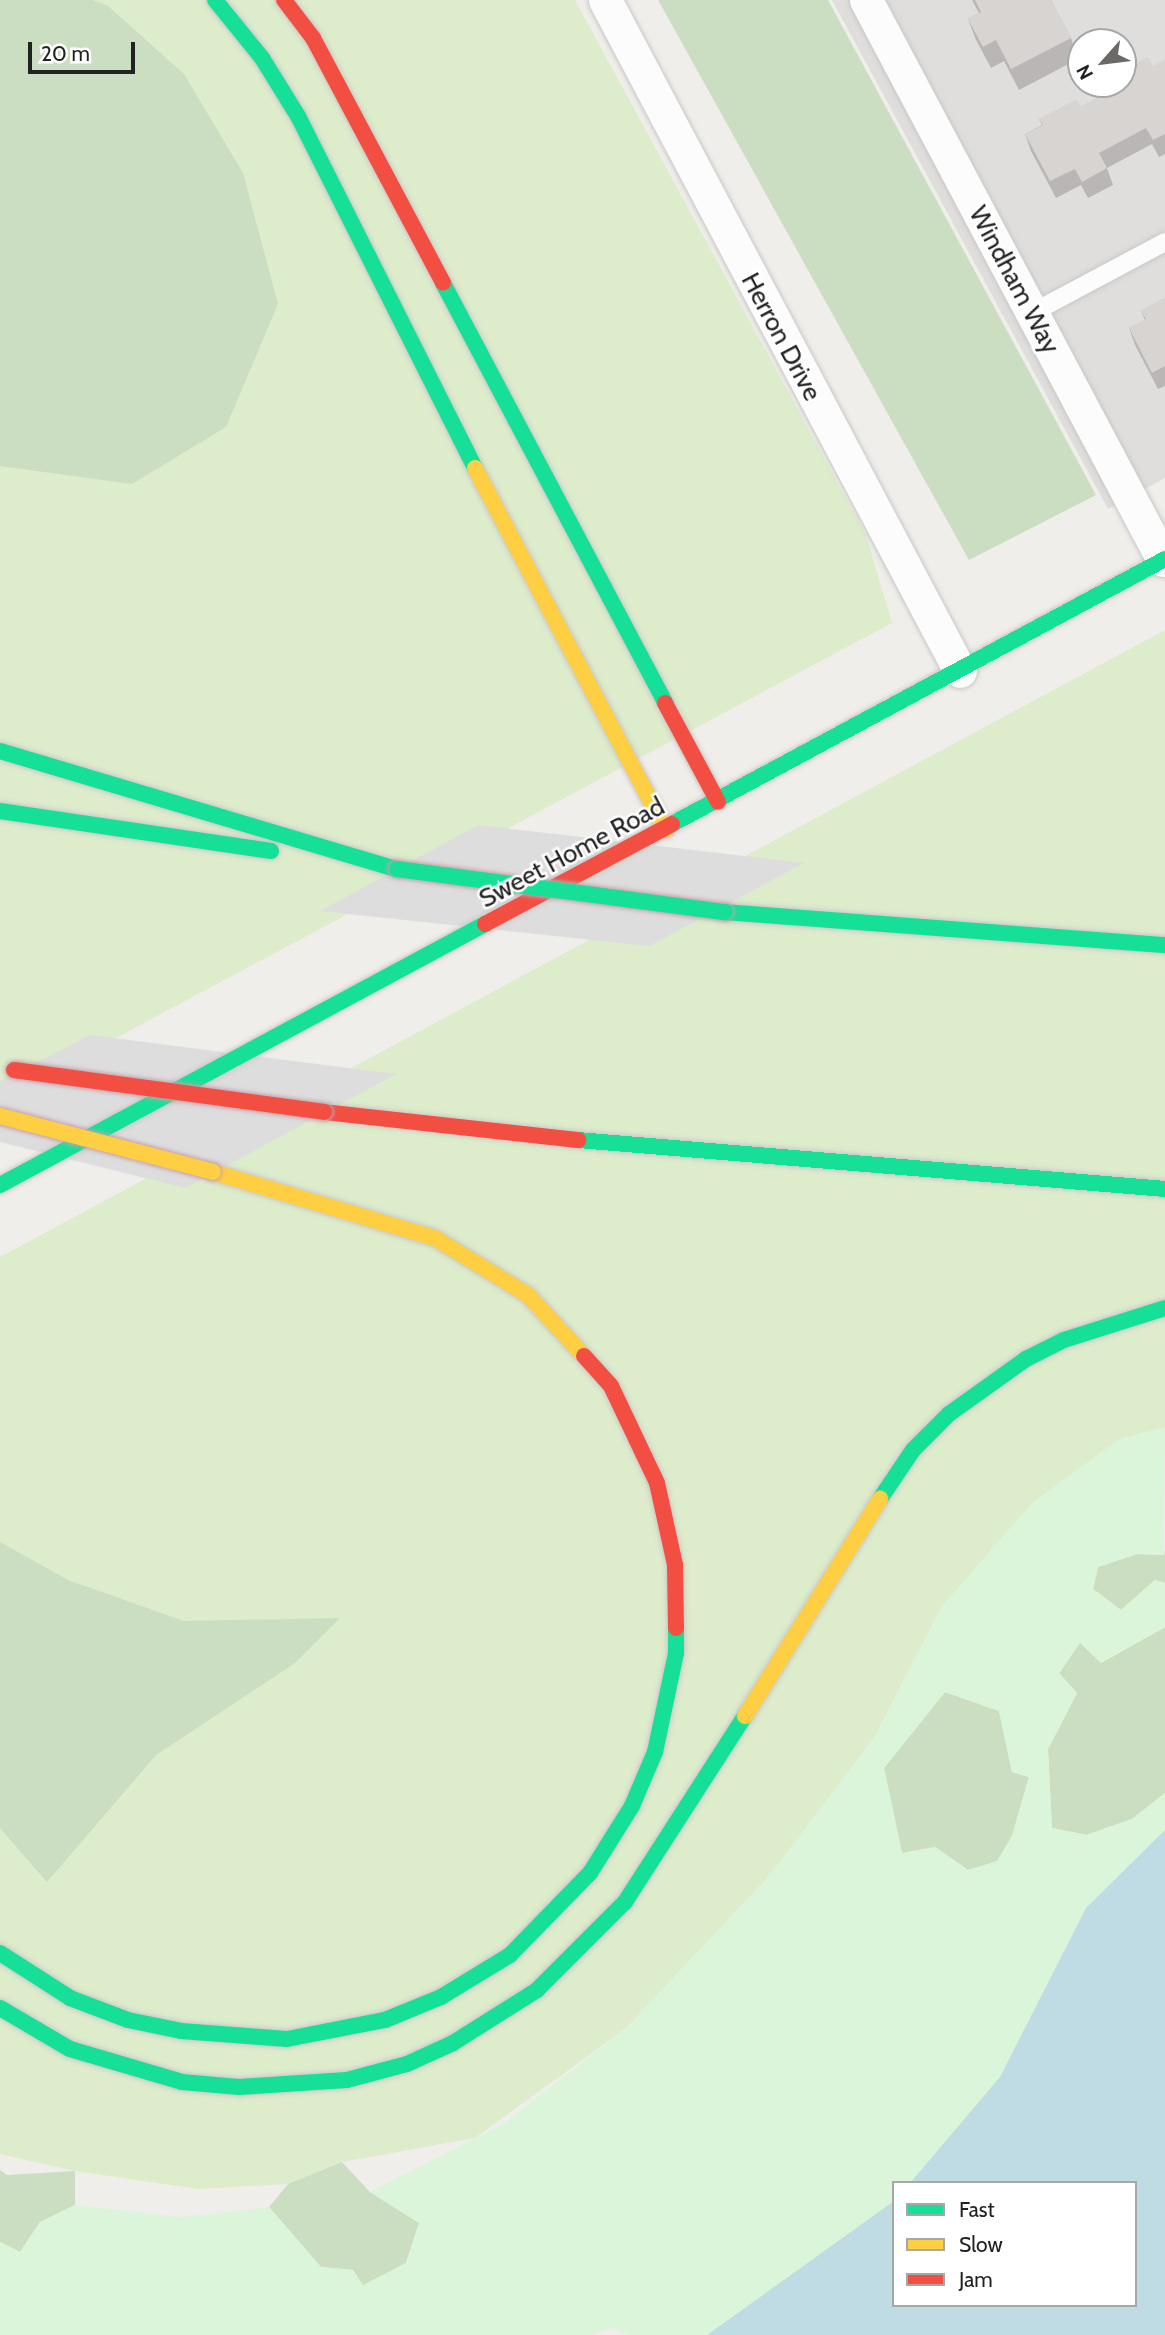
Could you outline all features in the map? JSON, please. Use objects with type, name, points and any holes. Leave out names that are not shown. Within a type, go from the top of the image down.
[{"type":"main road","points":[[215,0],[262,58],[299,118],[370,252],[441,404],[666,831]]},
{"type":"main road","points":[[284,0],[313,38],[718,802]]},
{"type":"main road","name":"Sweet Home Road","points":[[0,1185],[666,831],[1164,560]]},
{"type":"main road","points":[[0,751],[397,869]]},
{"type":"main road","points":[[0,811],[397,869],[725,912],[1165,945]]},
{"type":"main road","points":[[7,1069],[324,1112],[674,1151],[1165,1189]]},
{"type":"main road","points":[[0,1116],[214,1172],[435,1238],[528,1295],[611,1386],[657,1483],[675,1565],[676,1653],[655,1752],[632,1806],[590,1873],[510,1955],[441,1997],[385,2020],[287,2039],[181,2032],[128,2020],[70,1998],[0,1953]]},
{"type":"main road","points":[[0,2008],[70,2049],[121,2067],[182,2082],[239,2087],[347,2080],[407,2064],[453,2043],[537,1990],[625,1902],[663,1850],[848,1547],[914,1450],[949,1414],[1026,1359],[1064,1340],[1165,1308]]},
{"type":"street","name":"Herron Drive","points":[[606,0],[960,671]]},
{"type":"street","name":"Windham Way","points":[[866,0],[1164,560]]},
{"type":"lane","points":[[1032,313],[1165,242]]},
{"type":"shaded area","points":[[832,0],[1165,0],[1165,478],[1108,509]]},
{"type":"green space","points":[[0,0],[575,0],[866,535],[892,623],[0,1100]]},
{"type":"green space","points":[[0,0],[93,0],[108,6],[184,74],[243,173],[278,304],[226,427],[132,484],[0,466]]},
{"type":"green space","points":[[658,0],[828,0],[1096,495],[969,560]]},
{"type":"green space","points":[[1165,630],[1165,1427],[940,1610],[875,1736],[770,1875],[626,2028],[475,2138],[342,2162],[288,2184],[198,2189],[75,2171],[0,2154],[0,1257]]},
{"type":"green space","points":[[1165,1427],[1164,1555],[1137,1554],[1098,1567],[1093,1589],[1121,1610],[1155,1580],[1165,1583],[1165,1627],[1101,1663],[1080,1643],[1059,1673],[1077,1693],[1048,1749],[1052,1828],[1087,1835],[1132,1819],[1165,1793],[1165,1830],[1086,1908],[1000,2077],[912,2181],[892,2181],[892,2202],[707,2335],[629,2335],[611,2328],[592,2335],[0,2335],[0,2242],[20,2252],[40,2222],[75,2205],[181,2217],[269,2207],[321,2267],[353,2270],[363,2285],[406,2263],[419,2223],[370,2192],[503,2124],[626,2028],[770,1875],[875,1736],[943,1605],[1032,1503],[1119,1439]],"holes":[[[945,1692],[999,1711],[1012,1772],[1029,1777],[1012,1836],[997,1861],[968,1870],[935,1847],[902,1853],[884,1768]]]},
{"type":"green space","points":[[0,1542],[68,1580],[184,1621],[340,1618],[295,1663],[156,1755],[47,1882],[0,1828]]},
{"type":"green space","points":[[1165,1550],[1165,1583],[1155,1580],[1121,1610],[1093,1589],[1098,1567],[1137,1554],[1164,1555]]},
{"type":"green space","points":[[1165,1627],[1165,1793],[1132,1819],[1086,1835],[1052,1828],[1048,1749],[1077,1693],[1059,1674],[1080,1642],[1101,1663]]},
{"type":"green space","points":[[945,1692],[999,1711],[1012,1772],[1029,1777],[1012,1836],[998,1861],[968,1870],[935,1847],[902,1853],[884,1768]]},
{"type":"green space","points":[[342,2162],[370,2192],[419,2223],[406,2263],[363,2286],[353,2270],[321,2267],[269,2207],[288,2184]]},
{"type":"green space","points":[[0,2170],[7,2175],[75,2171],[75,2205],[40,2222],[20,2252],[0,2242]]},
{"type":"water","points":[[1165,1830],[1165,2335],[707,2335],[892,2202],[892,2307],[1137,2307],[1137,2181],[912,2181],[1000,2077],[1086,1908]]},
{"type":"pier","points":[[478,825],[804,863],[649,946],[320,911]]},
{"type":"pier","points":[[90,1035],[396,1074],[185,1188],[0,1142],[0,1081]]},
{"type":"building","points":[[975,0],[1051,0],[1067,30],[1067,40],[1011,69],[996,40],[983,47],[968,19],[981,12]]},
{"type":"building","points":[[1148,57],[1153,66],[1165,60],[1165,134],[1153,140],[1146,128],[1099,153],[1107,168],[1082,182],[1075,169],[1050,181],[1025,134],[1043,125],[1039,119],[1077,99],[1081,107],[1097,98],[1137,98],[1137,63]]},
{"type":"building","points":[[1165,298],[1165,366],[1152,373],[1129,328],[1146,319],[1141,311]]},
{"type":"traffic: fast","points":[[215,0],[262,58],[299,118],[475,468]]},
{"type":"traffic: fast","points":[[443,283],[665,703]]},
{"type":"traffic: fast","points":[[672,824],[1165,559]]},
{"type":"traffic: fast","points":[[0,751],[397,869]]},
{"type":"traffic: fast","points":[[0,811],[271,851]]},
{"type":"traffic: fast","points":[[397,869],[725,912]]},
{"type":"traffic: fast","points":[[725,912],[1165,945]]},
{"type":"traffic: fast","points":[[0,1185],[485,924]]},
{"type":"traffic: fast","points":[[578,1140],[1165,1189]]},
{"type":"traffic: fast","points":[[880,1499],[913,1450],[949,1414],[1026,1359],[1064,1340],[1165,1308]]},
{"type":"traffic: fast","points":[[0,1953],[70,1998],[128,2020],[181,2031],[287,2039],[385,2020],[441,1997],[510,1955],[590,1873],[632,1806],[655,1752],[676,1653],[676,1628]]},
{"type":"traffic: fast","points":[[0,2008],[70,2049],[182,2082],[239,2087],[347,2080],[407,2064],[453,2043],[537,1990],[625,1902],[745,1716]]},
{"type":"traffic: slow","points":[[475,468],[666,830]]},
{"type":"traffic: slow","points":[[0,1116],[213,1172]]},
{"type":"traffic: slow","points":[[213,1172],[435,1238],[528,1295],[584,1356]]},
{"type":"traffic: slow","points":[[745,1716],[880,1499]]},
{"type":"traffic: jam","points":[[284,0],[313,38],[443,283]]},
{"type":"traffic: jam","points":[[665,703],[718,802]]},
{"type":"traffic: jam","points":[[485,924],[672,824]]},
{"type":"traffic: jam","points":[[14,1070],[324,1112]]},
{"type":"traffic: jam","points":[[324,1112],[578,1140]]},
{"type":"traffic: jam","points":[[584,1356],[611,1386],[657,1483],[675,1565],[676,1628]]}]
